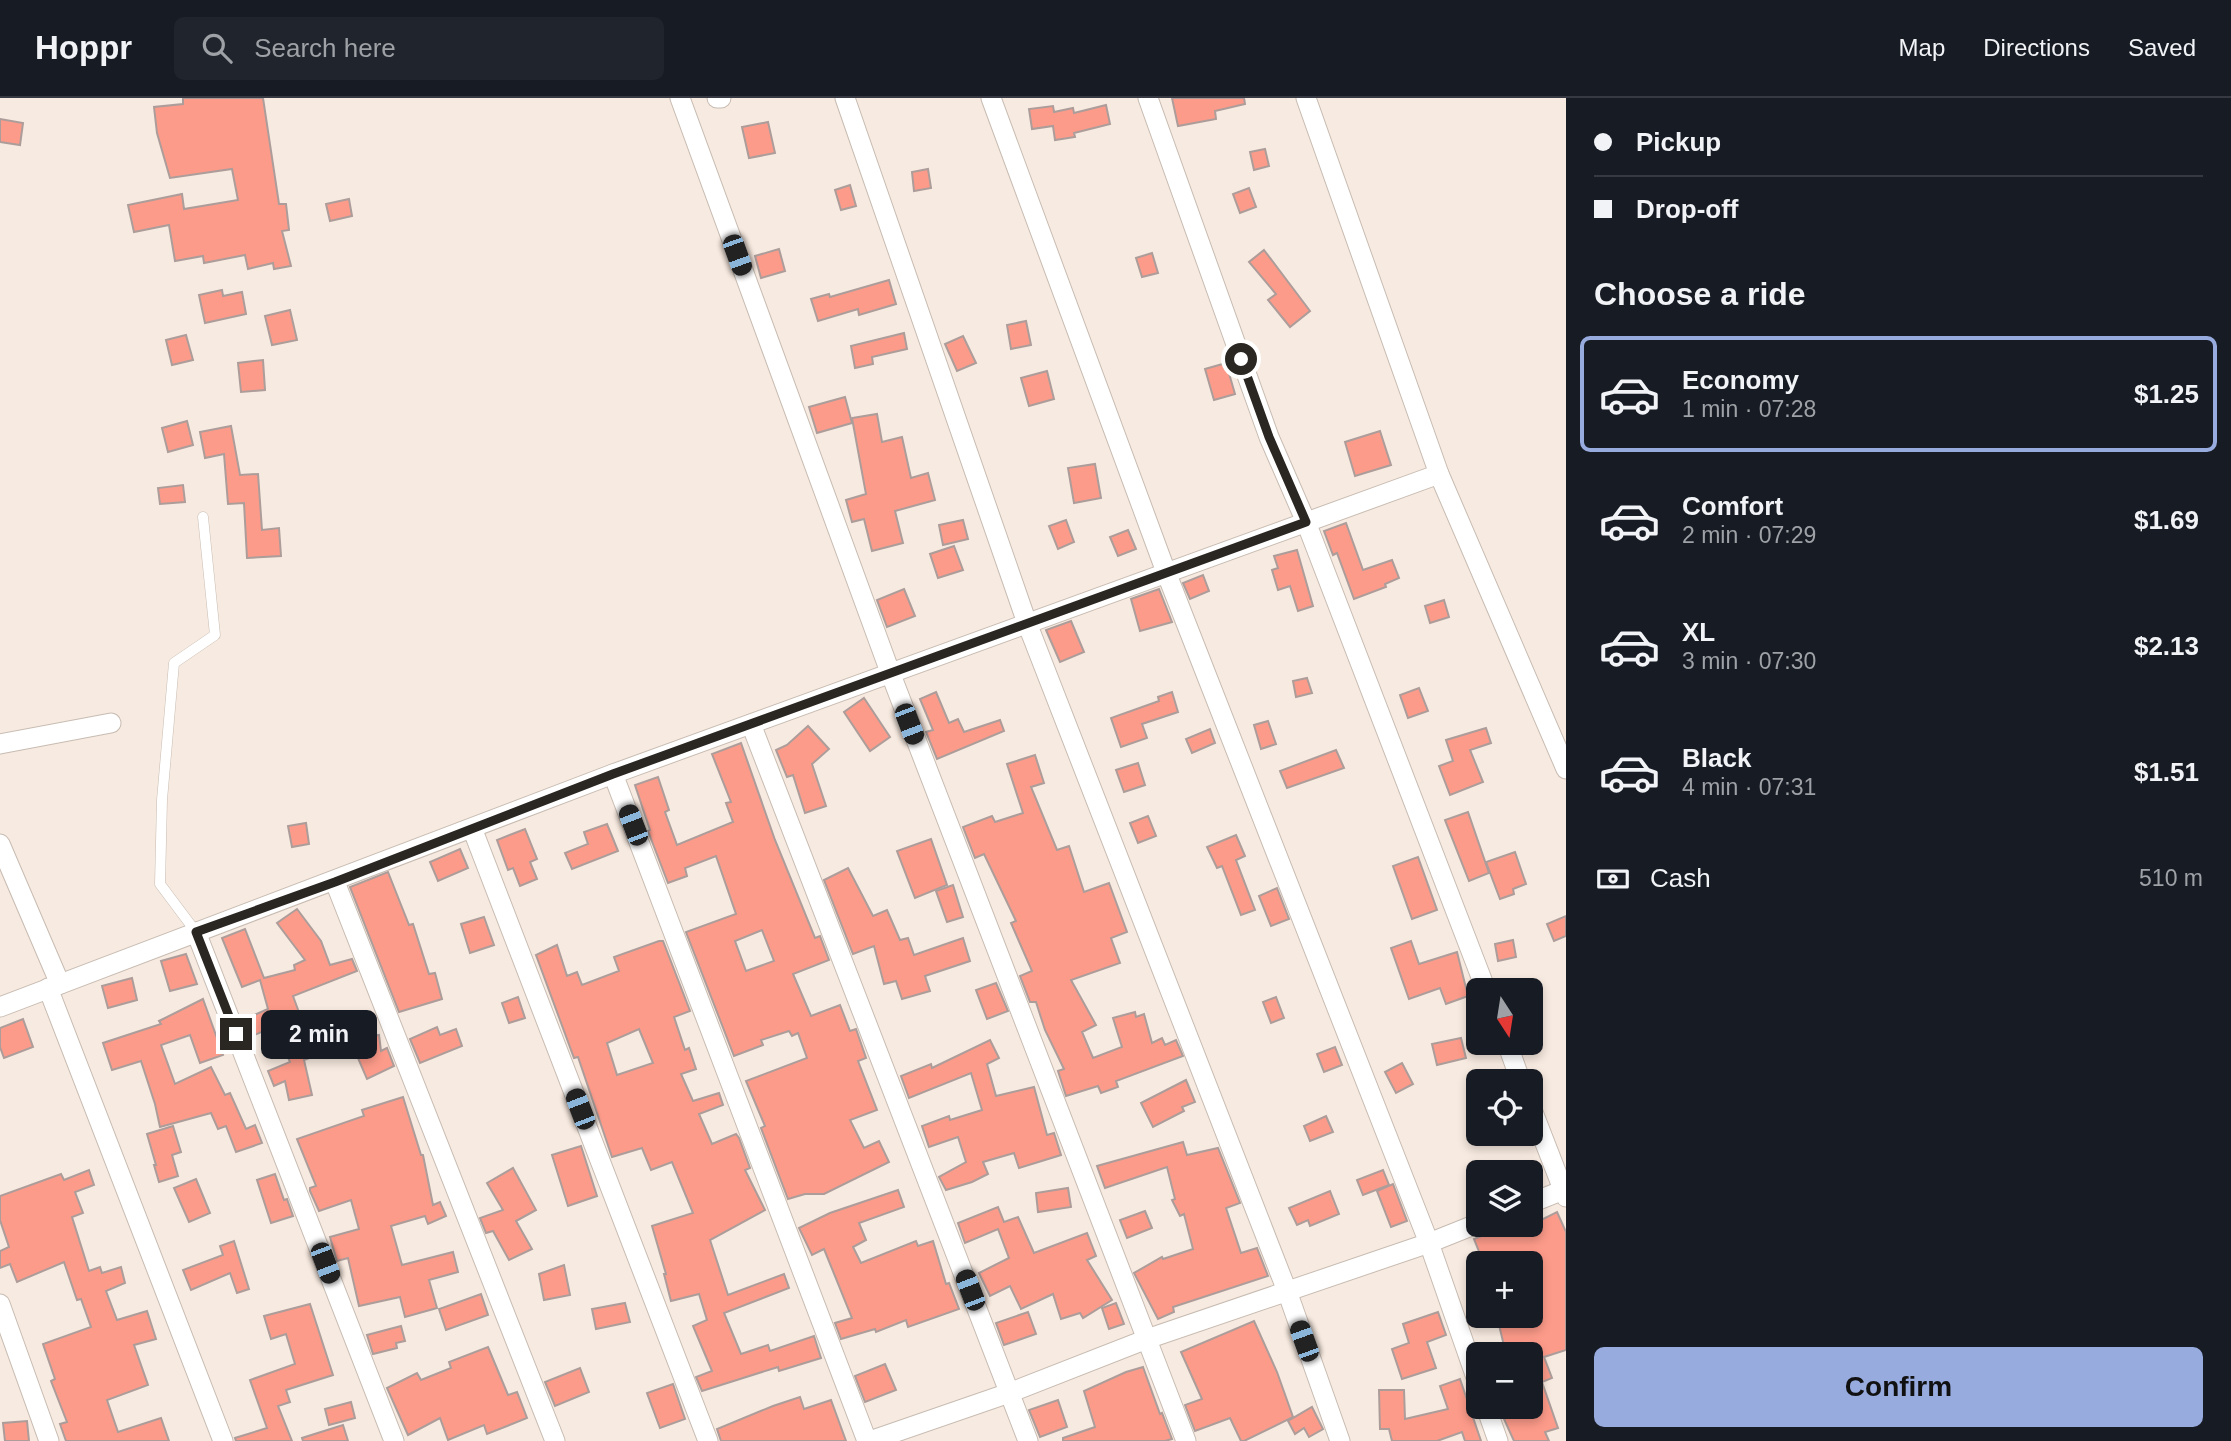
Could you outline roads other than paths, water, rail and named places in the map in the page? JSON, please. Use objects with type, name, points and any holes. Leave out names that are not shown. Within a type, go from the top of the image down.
[{"type":"street","points":[[680,98],[890,673],[1186,1441]]},
{"type":"street","points":[[845,98],[1027,623],[1287,1291],[1340,1441]]},
{"type":"street","points":[[992,98],[1166,572],[1429,1243],[1466,1349]]},
{"type":"street","points":[[1148,98],[1269,437],[1306,522],[1481,978]]},
{"type":"street","points":[[1306,98],[1439,474],[1566,769]]},
{"type":"street","points":[[0,1007],[335,882],[613,774],[1439,474]]},
{"type":"street","points":[[0,744],[111,723]]},
{"type":"street","points":[[751,724],[1028,1441]]},
{"type":"street","points":[[613,774],[868,1441],[1009,1393],[1147,1339],[1466,1228]]},
{"type":"street","points":[[472,828],[708,1441]]},
{"type":"street","points":[[0,844],[223,1441]]},
{"type":"street","points":[[335,882],[555,1441]]},
{"type":"street","points":[[196,932],[394,1441]]},
{"type":"street","points":[[1543,1137],[1565,1192],[1543,1199]]},
{"type":"street","points":[[0,1304],[49,1441]]},
{"type":"street","points":[[1490,1419],[1498,1441]]},
{"type":"lane","points":[[196,932],[160,884],[162,800],[174,663],[215,635],[204,517]]}]
